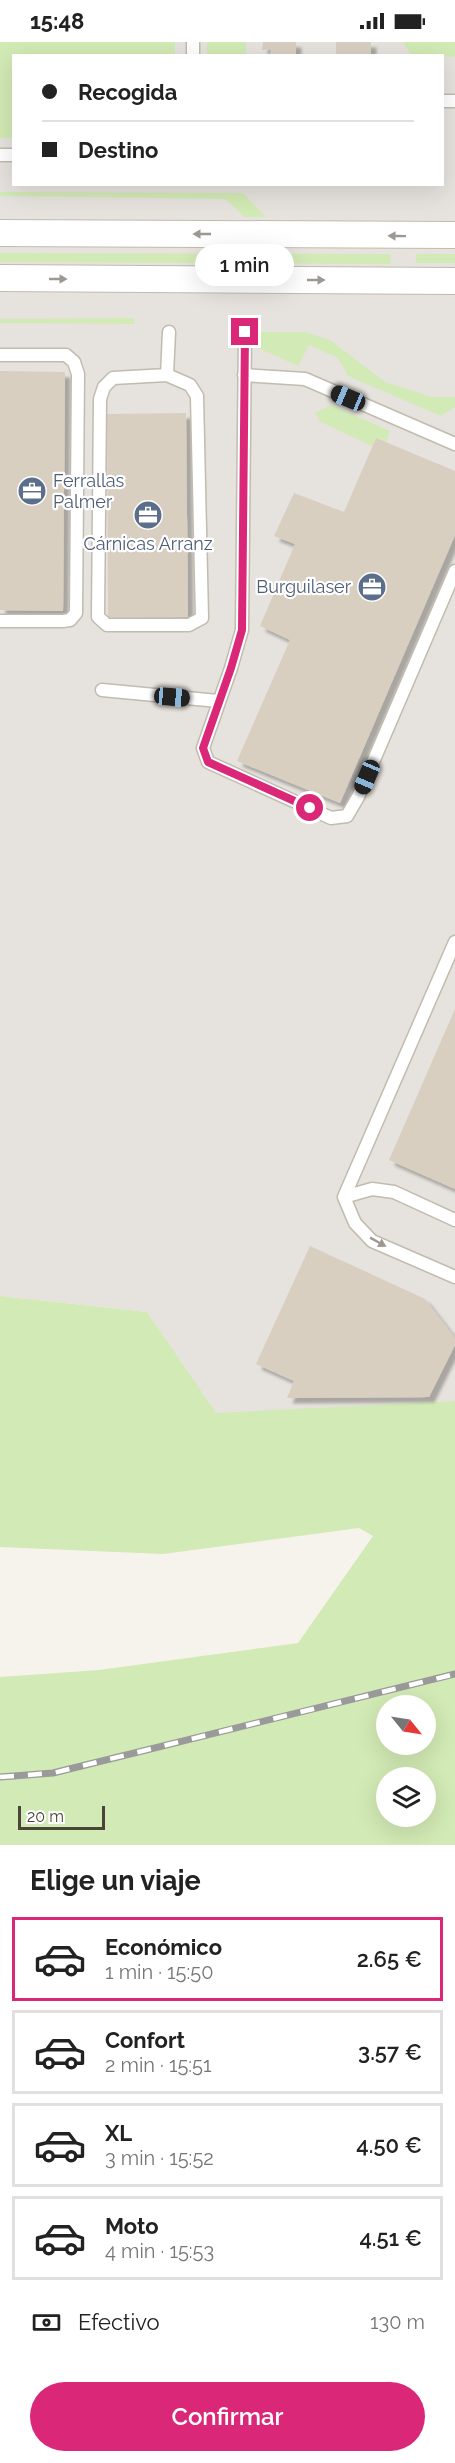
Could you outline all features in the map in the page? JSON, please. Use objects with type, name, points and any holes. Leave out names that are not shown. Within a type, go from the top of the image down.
[{"type":"street","points":[[0,233],[455,235]]},
{"type":"street","points":[[0,278],[455,281]]},
{"type":"lane","points":[[167,375],[169,332]]},
{"type":"lane","points":[[245,332],[242,630],[203,748],[208,762],[331,818],[347,816],[358,797],[455,571]]},
{"type":"lane","points":[[0,355],[66,356],[74,362],[78,374],[76,613],[70,620],[63,621],[0,621]]},
{"type":"lane","points":[[167,375],[190,385],[197,396],[202,618],[189,625],[107,625],[98,617],[100,399],[104,387],[113,378],[167,375]]},
{"type":"lane","points":[[244,375],[305,379],[455,444]]},
{"type":"lane","points":[[102,690],[218,701]]},
{"type":"lane","points":[[455,942],[344,1197],[355,1223],[372,1241],[455,1277]]},
{"type":"lane","points":[[344,1197],[372,1189],[394,1192],[455,1220]]},
{"type":"shaded area","points":[[0,42],[455,42],[455,1401],[215,1414],[147,1312],[0,1296]]},
{"type":"green space","points":[[0,42],[175,42],[175,54],[12,54],[12,138],[0,138]]},
{"type":"green space","points":[[207,42],[246,42],[246,54],[207,54]]},
{"type":"green space","points":[[403,42],[455,42],[455,57],[444,56],[444,54],[410,54]]},
{"type":"green space","points":[[0,192],[243,193],[266,217],[245,217],[225,199],[0,196]]},
{"type":"green space","points":[[0,253],[390,254],[391,264],[0,262]]},
{"type":"green space","points":[[416,254],[455,254],[455,263],[416,263]]},
{"type":"green space","points":[[133,318],[135,324],[0,323],[0,319]]},
{"type":"green space","points":[[257,332],[304,332],[330,340],[385,382],[432,397],[455,397],[455,407],[441,416],[348,376],[338,358],[309,345],[298,366],[256,347]]},
{"type":"green space","points":[[331,405],[390,431],[386,442],[376,438],[372,446],[321,422],[315,413]]},
{"type":"green space","points":[[0,1296],[147,1312],[216,1413],[455,1401],[455,1845],[0,1845],[0,1677],[99,1670],[298,1643],[373,1536],[359,1528],[163,1554],[0,1547]]},
{"type":"building","points":[[263,42],[296,42],[296,54],[270,54],[271,49],[262,50]]},
{"type":"building","points":[[336,42],[371,42],[371,54],[336,54]]},
{"type":"building","name":"Ferrallas Palmer","points":[[0,371],[65,372],[63,611],[0,610]]},
{"type":"building","name":"Cárnicas Arranz","points":[[186,413],[188,617],[108,618],[107,414]]},
{"type":"building","name":"Burguilaser","points":[[376,438],[455,471],[455,535],[340,803],[237,761],[290,640],[260,626],[295,544],[274,536],[294,493],[344,512]]},
{"type":"building","points":[[455,1009],[455,1189],[389,1160]]},
{"type":"building","points":[[310,1246],[425,1299],[455,1338],[455,1345],[429,1397],[287,1398],[294,1381],[256,1364]]},
{"type":"railway","points":[[0,1777],[53,1773],[455,1674]]},
{"type":"place","name":"Ferrallas Palmer","points":[[32,491]]},
{"type":"place","name":"Cárnicas Arranz","points":[[148,515]]},
{"type":"place","name":"Burguilaser","points":[[372,587]]},
{"type":"route","points":[[245,332],[242,630],[203,748],[208,762],[310,808]]}]
